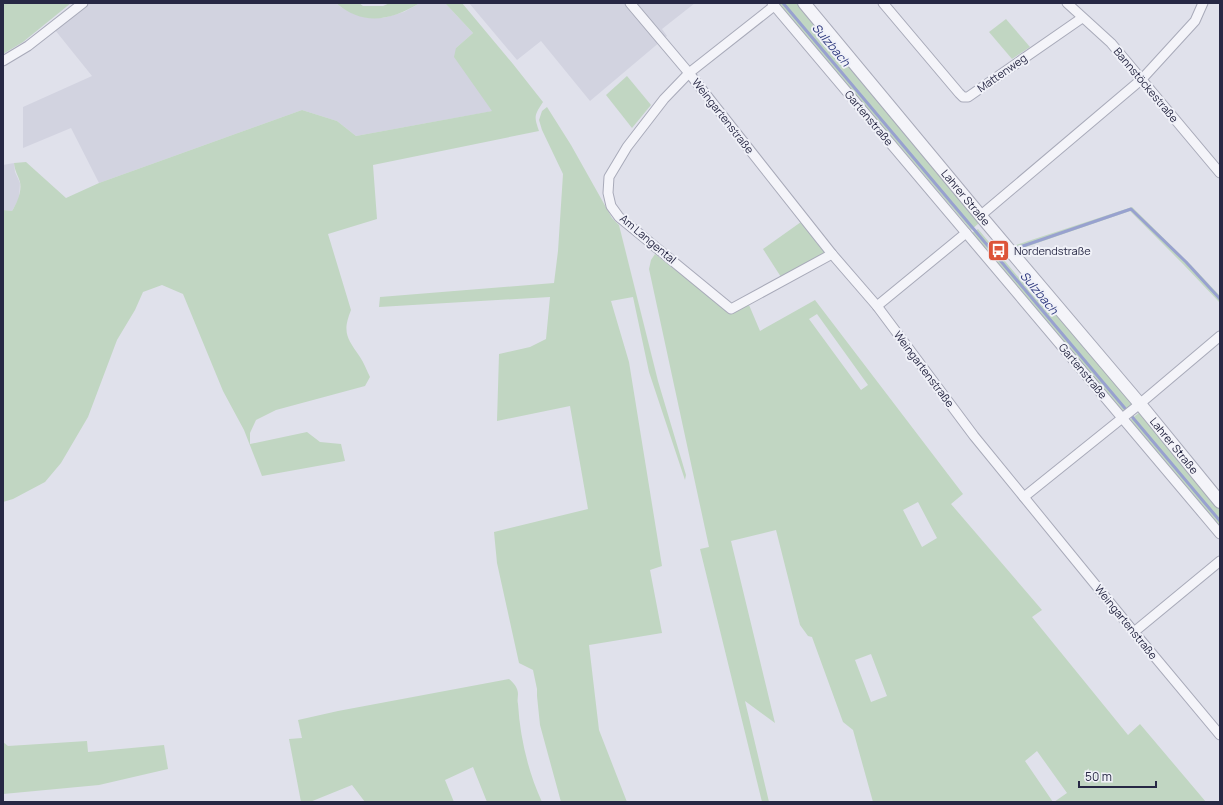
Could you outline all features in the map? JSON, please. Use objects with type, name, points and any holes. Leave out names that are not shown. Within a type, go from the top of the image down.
[{"type":"street","points":[[3,61],[28,46],[83,3]]},
{"type":"street","name":"Weingartenstraße","points":[[630,3],[689,73],[832,254],[877,306],[974,436],[1220,735]]},
{"type":"street","name":"Lahrer Straße","points":[[804,3],[1138,406],[1220,502]]},
{"type":"street","name":"Mattenweg","points":[[883,3],[963,97],[968,97],[1082,18]]},
{"type":"street","name":"Bannstöckestraße","points":[[1067,3],[1111,43],[1220,173]]},
{"type":"street","points":[[980,216],[1142,79],[1195,21],[1203,3]]},
{"type":"street","name":"Am Langental","points":[[773,4],[689,73],[664,99],[614,166],[609,177],[608,193],[611,206],[619,217],[731,309],[832,254]]},
{"type":"street","name":"Gartenstraße","points":[[773,4],[966,233],[1124,417],[1220,534]]},
{"type":"street","points":[[877,306],[966,233]]},
{"type":"street","points":[[1024,497],[1138,406],[1220,336]]},
{"type":"street","points":[[1134,632],[1220,561]]},
{"type":"shaded area","points":[[90,3],[336,3],[341,7],[364,17],[383,18],[404,12],[420,3],[445,3],[473,33],[456,48],[485,100],[493,111],[356,136],[337,121],[302,110],[99,183],[71,128],[23,148],[23,107],[92,76],[55,30]]},
{"type":"shaded area","points":[[469,3],[695,3],[662,29],[667,36],[590,101],[541,41],[517,60]]},
{"type":"shaded area","points":[[14,163],[15,172],[20,183],[19,199],[12,211],[3,210],[3,165]]},
{"type":"green space","points":[[3,3],[71,3],[23,42],[3,54]]},
{"type":"green space","points":[[336,3],[359,3],[363,6],[383,6],[390,3],[420,3],[399,14],[388,17],[367,18],[357,16],[346,11]]},
{"type":"green space","points":[[445,3],[462,3],[543,102],[536,116],[539,131],[373,165],[377,219],[328,234],[351,310],[346,330],[347,335],[370,377],[365,386],[276,410],[256,420],[250,433],[250,444],[307,432],[320,442],[341,444],[345,461],[262,476],[244,430],[223,391],[183,294],[162,285],[143,292],[135,310],[117,340],[88,417],[61,463],[45,482],[13,499],[3,502],[3,210],[12,211],[20,193],[20,182],[14,163],[26,162],[66,198],[99,183],[302,110],[337,121],[356,136],[492,111],[454,57],[456,48],[473,33]]},
{"type":"green space","points":[[778,3],[796,3],[979,223],[971,230]]},
{"type":"green space","points":[[1006,19],[1030,47],[1012,59],[989,32]]},
{"type":"green space","points":[[627,76],[651,105],[632,128],[606,95]]},
{"type":"green space","points":[[547,107],[571,145],[612,218],[619,225],[658,381],[686,475],[685,480],[649,372],[633,297],[611,301],[629,362],[662,566],[650,570],[662,633],[589,645],[599,730],[627,802],[561,802],[540,725],[537,689],[533,670],[519,663],[497,563],[494,532],[588,509],[570,406],[497,421],[499,354],[530,347],[546,339],[550,297],[379,307],[380,297],[554,283],[558,251],[563,174],[542,130],[539,120],[542,111]]},
{"type":"green space","points":[[1132,207],[1220,296],[1220,303],[1130,211],[1020,249],[1016,245]]},
{"type":"green space","points":[[801,222],[825,253],[781,277],[763,249]]},
{"type":"green space","points":[[978,229],[1025,285],[1029,282],[1133,404],[1123,412],[972,233]]},
{"type":"green space","points":[[655,254],[731,313],[749,305],[760,331],[815,300],[963,494],[951,504],[1042,610],[1032,617],[1128,735],[1140,724],[1206,802],[1054,802],[1067,793],[1037,751],[1025,761],[1053,802],[873,802],[853,730],[843,722],[812,637],[808,636],[800,625],[776,530],[731,541],[775,723],[745,701],[769,802],[762,802],[700,549],[709,547],[649,269],[651,260]],"holes":[[[817,314],[868,385],[861,390],[809,319]],[[918,502],[937,538],[922,547],[903,510]],[[871,654],[887,696],[871,702],[855,660]]]},
{"type":"green space","points":[[1140,412],[1220,509],[1220,529],[1130,420]]},
{"type":"green space","points":[[509,679],[517,690],[521,729],[526,754],[537,791],[542,802],[487,802],[473,767],[445,780],[454,802],[365,802],[352,785],[310,802],[301,802],[289,739],[302,738],[298,720],[338,711]]},
{"type":"green space","points":[[87,741],[88,752],[164,745],[168,769],[99,785],[3,794],[3,742],[8,746]]},
{"type":"waterway","name":"Sulzbach","points":[[783,3],[1220,521]]},
{"type":"waterway","points":[[1017,248],[1131,209],[1186,262],[1220,299]]},
{"type":"place","name":"Nordendstraße","points":[[999,251]]}]
